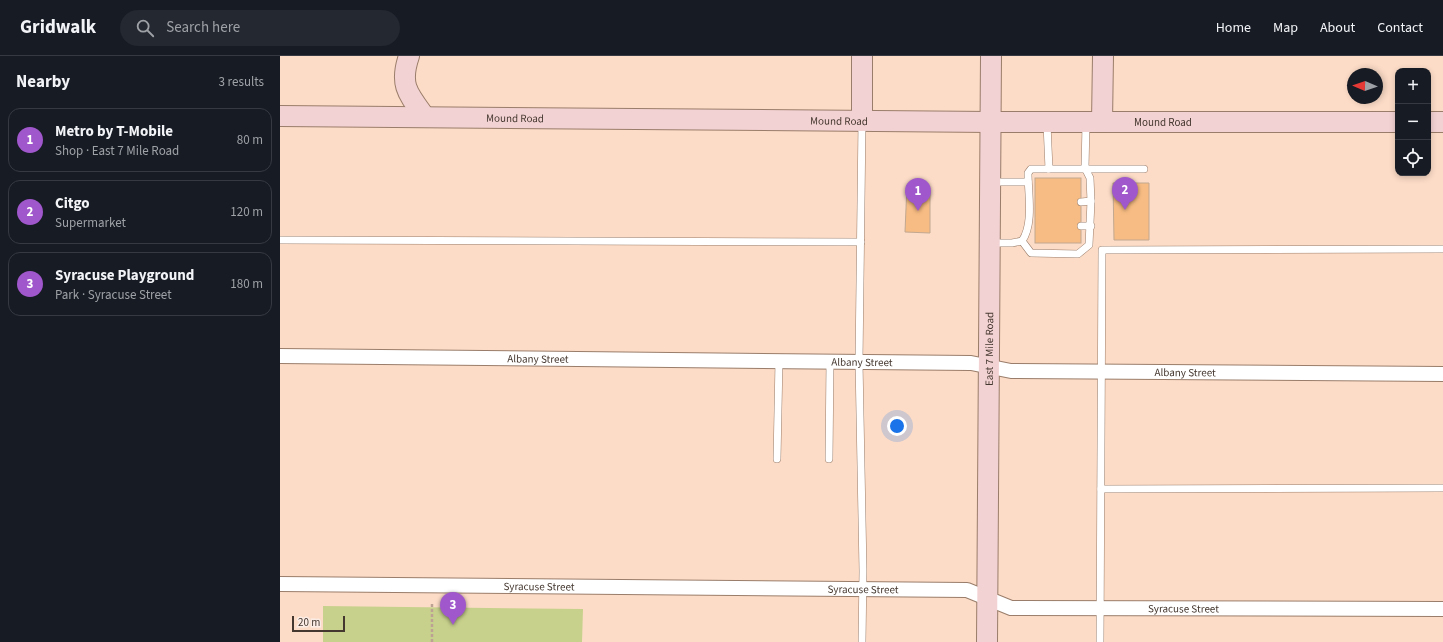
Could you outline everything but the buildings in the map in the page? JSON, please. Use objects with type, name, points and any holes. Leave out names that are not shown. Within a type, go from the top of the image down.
[{"type":"main road","points":[[409,56],[404,70],[406,87],[425,117]]},
{"type":"main road","points":[[862,56],[862,121]]},
{"type":"main road","name":"East 7 Mile Road","points":[[987,642],[990,368],[990,56]]},
{"type":"main road","points":[[1094,122],[1103,56]]},
{"type":"main road","name":"Mound Road","points":[[280,116],[990,122],[1395,122]]},
{"type":"main road","points":[[1431,122],[1443,122]]},
{"type":"street","name":"Albany Street","points":[[280,356],[971,363],[1011,371],[1443,374]]},
{"type":"street","name":"Syracuse Street","points":[[280,584],[967,590],[1011,608],[1443,609]]},
{"type":"lane","points":[[862,121],[859,362],[862,642]]},
{"type":"lane","points":[[1047,122],[1049,169]]},
{"type":"lane","points":[[1022,241],[1031,253],[1078,254],[1089,245],[1091,226],[1090,178],[1085,168],[1094,122]]},
{"type":"lane","points":[[990,243],[1012,243],[1022,241],[1025,236],[1031,225],[1032,203],[1028,182],[1031,169],[1144,169]]},
{"type":"lane","points":[[990,182],[1028,182]]},
{"type":"lane","points":[[1081,202],[1091,201]]},
{"type":"lane","points":[[1082,226],[1091,226]]},
{"type":"lane","points":[[280,240],[860,242]]},
{"type":"lane","points":[[1100,642],[1102,250],[1443,249]]},
{"type":"lane","points":[[777,459],[779,361]]},
{"type":"lane","points":[[829,459],[830,361]]},
{"type":"lane","points":[[1101,489],[1443,488]]},
{"type":"path","points":[[432,603],[432,642]]},
{"type":"green space","points":[[323,606],[583,609],[582,642],[323,642]]},
{"type":"place","name":"Citgo","points":[[1125,210]]},
{"type":"place","name":"Metro by T-Mobile","points":[[918,211]]},
{"type":"place","name":"Syracuse Playground","points":[[453,625]]}]
